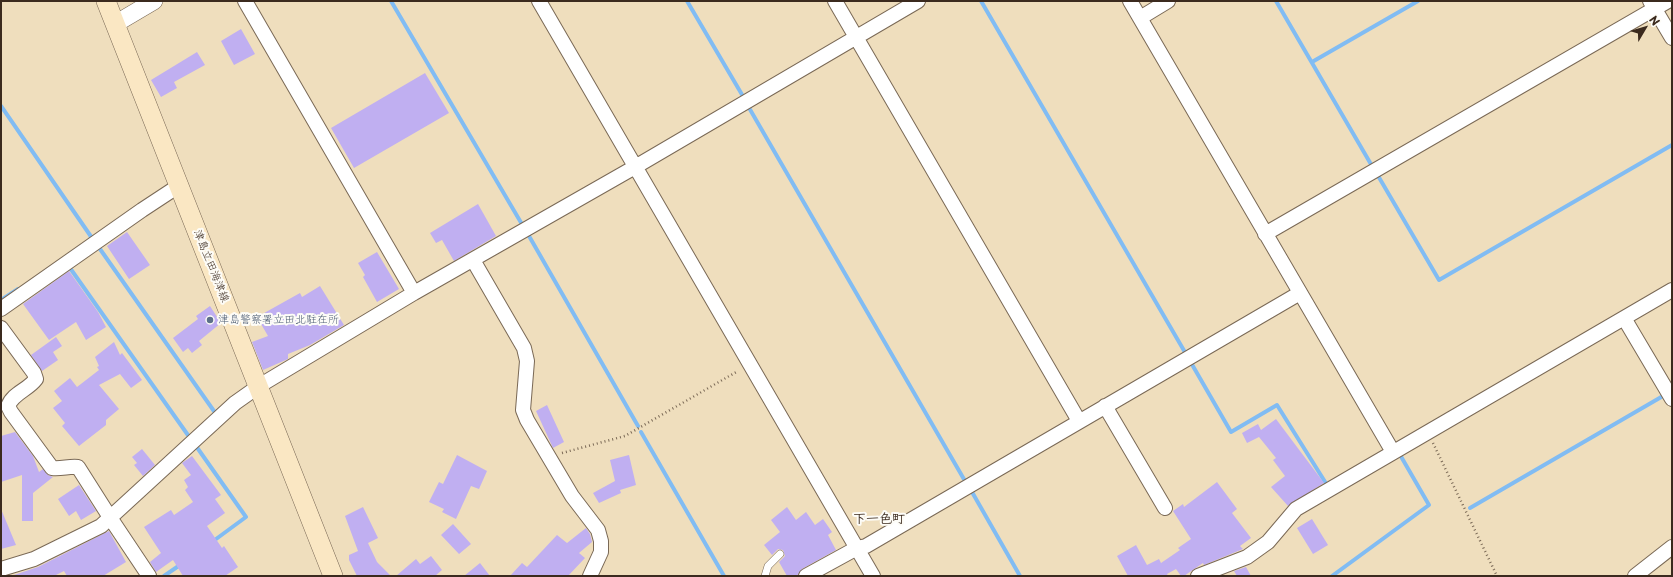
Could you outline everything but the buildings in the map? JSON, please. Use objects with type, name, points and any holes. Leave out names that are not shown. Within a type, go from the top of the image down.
[{"type":"main road","name":"津島立田海津線","points":[[106,1],[180,185],[333,576]]},
{"type":"street","points":[[115,24],[154,1]]},
{"type":"street","points":[[245,1],[414,293]]},
{"type":"street","points":[[539,1],[873,576]]},
{"type":"street","points":[[835,1],[1079,422]]},
{"type":"street","points":[[1,569],[34,559],[101,526],[235,403],[259,386],[414,293],[635,167],[918,1]]},
{"type":"street","points":[[1130,1],[1393,452]]},
{"type":"street","points":[[1140,18],[1168,1]]},
{"type":"street","points":[[1266,234],[1653,5],[1668,1]]},
{"type":"street","points":[[1653,5],[1672,38]]},
{"type":"street","points":[[1,309],[180,185]]},
{"type":"street","points":[[473,260],[524,348],[527,361],[523,410],[548,457],[572,496],[598,530],[601,541],[601,552],[590,576]]},
{"type":"street","points":[[1198,576],[1247,556],[1268,542],[1296,509],[1672,290]]},
{"type":"street","points":[[806,576],[857,548],[866,546],[1300,292]]},
{"type":"street","points":[[1624,318],[1672,399]]},
{"type":"street","points":[[1,328],[34,373],[36,379],[32,384],[11,399],[8,406],[11,412],[52,468],[62,469],[70,466],[78,467],[110,519],[149,576]]},
{"type":"street","points":[[1105,406],[1166,508]]},
{"type":"street","points":[[1635,576],[1672,547]]},
{"type":"lane","points":[[765,576],[768,566],[780,554]]},
{"type":"path","points":[[548,457],[625,436],[750,364]]},
{"type":"path","points":[[1428,432],[1497,576]]},
{"type":"waterway","points":[[391,1],[523,226]]},
{"type":"waterway","points":[[687,1],[744,98]]},
{"type":"waterway","points":[[981,1],[1186,354]]},
{"type":"waterway","points":[[1276,1],[1372,166]]},
{"type":"waterway","points":[[1312,62],[1418,1]]},
{"type":"waterway","points":[[1,106],[92,238],[90,239]]},
{"type":"waterway","points":[[748,106],[965,481]]},
{"type":"waterway","points":[[1377,174],[1439,280],[1672,145]]},
{"type":"waterway","points":[[529,236],[638,426]]},
{"type":"waterway","points":[[100,249],[216,414]]},
{"type":"waterway","points":[[70,268],[190,438]]},
{"type":"waterway","points":[[1,300],[18,289]]},
{"type":"waterway","points":[[1190,361],[1231,432],[1277,405],[1327,485]]},
{"type":"waterway","points":[[1470,508],[1663,396]]},
{"type":"waterway","points":[[641,432],[724,576]]},
{"type":"waterway","points":[[196,446],[246,517],[212,542]]},
{"type":"waterway","points":[[1332,576],[1429,505],[1399,453]]},
{"type":"waterway","points":[[972,492],[1020,576]]},
{"type":"waterway","points":[[164,576],[180,565]]},
{"type":"place","name":"津島警察署立田北駐在所","points":[[210,320]]},
{"type":"district","name":"下一色町","points":[[879,519]]}]
